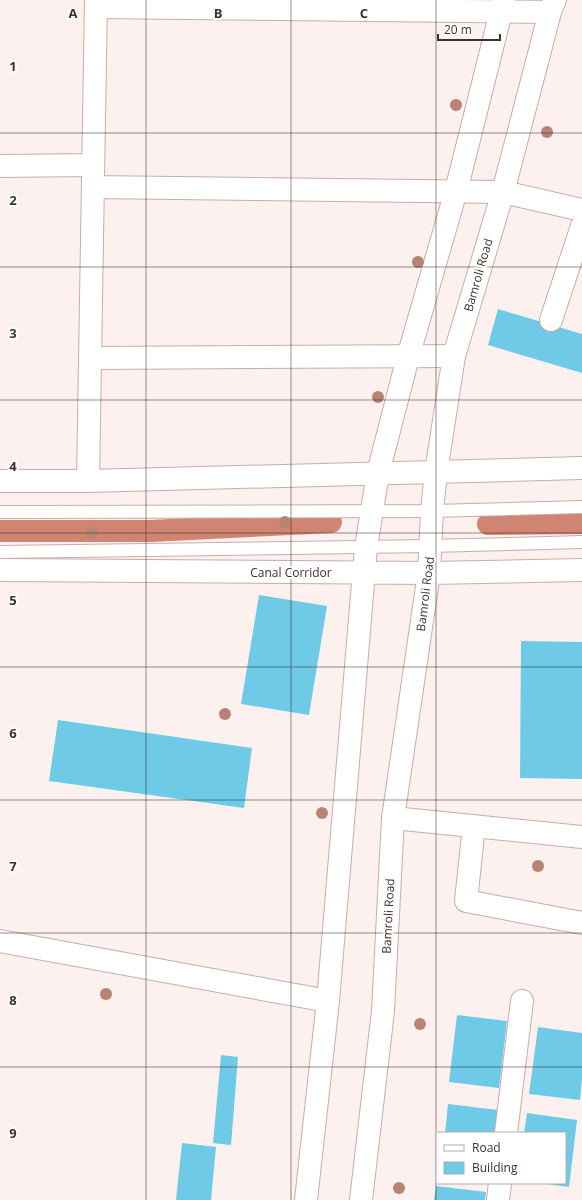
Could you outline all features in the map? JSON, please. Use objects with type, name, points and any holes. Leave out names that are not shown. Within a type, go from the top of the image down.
[{"type":"street","points":[[88,480],[96,4],[552,6]]},
{"type":"street","points":[[306,1200],[328,1001],[366,547],[371,512],[378,473],[408,356],[456,191],[502,6]]},
{"type":"street","name":"Bamroli Road","points":[[361,1200],[383,1011],[393,818],[429,573],[432,511],[436,472],[454,356],[503,192],[552,6]]},
{"type":"street","points":[[0,166],[93,164]]},
{"type":"street","points":[[93,187],[503,192],[582,210]]},
{"type":"street","points":[[551,320],[582,226]]},
{"type":"street","points":[[90,358],[454,356]]},
{"type":"street","points":[[0,481],[582,468]]},
{"type":"street","name":"Canal Corridor","points":[[0,570],[429,573],[582,570]]},
{"type":"street","points":[[393,818],[582,837]]},
{"type":"street","points":[[474,826],[466,901],[582,923]]},
{"type":"street","points":[[0,942],[328,1001]]},
{"type":"street","points":[[506,1132],[522,1001]]},
{"type":"street","points":[[498,1200],[500,1184]]},
{"type":"lane","points":[[0,512],[371,512],[582,507]]},
{"type":"lane","points":[[0,552],[430,546],[582,542]]},
{"type":"building","points":[[498,309],[582,334],[582,373],[488,345]]},
{"type":"building","points":[[259,595],[327,606],[309,715],[241,704]]},
{"type":"building","points":[[521,641],[582,642],[582,779],[520,778]]},
{"type":"building","points":[[58,720],[252,748],[244,808],[49,781]]},
{"type":"building","points":[[457,1015],[507,1021],[499,1088],[449,1082]]},
{"type":"building","points":[[538,1027],[582,1033],[582,1079],[580,1100],[529,1094]]},
{"type":"building","points":[[221,1055],[238,1057],[231,1145],[213,1143]]},
{"type":"building","points":[[448,1104],[498,1110],[495,1132],[445,1132]]},
{"type":"building","points":[[527,1113],[577,1120],[569,1187],[547,1184],[566,1184],[566,1132],[524,1132]]},
{"type":"building","points":[[182,1143],[216,1147],[211,1200],[176,1200]]},
{"type":"building","points":[[436,1186],[486,1192],[485,1200],[434,1200]]},
{"type":"waterway","points":[[0,531],[151,531],[331,522]]},
{"type":"waterway","points":[[488,524],[582,523]]}]
